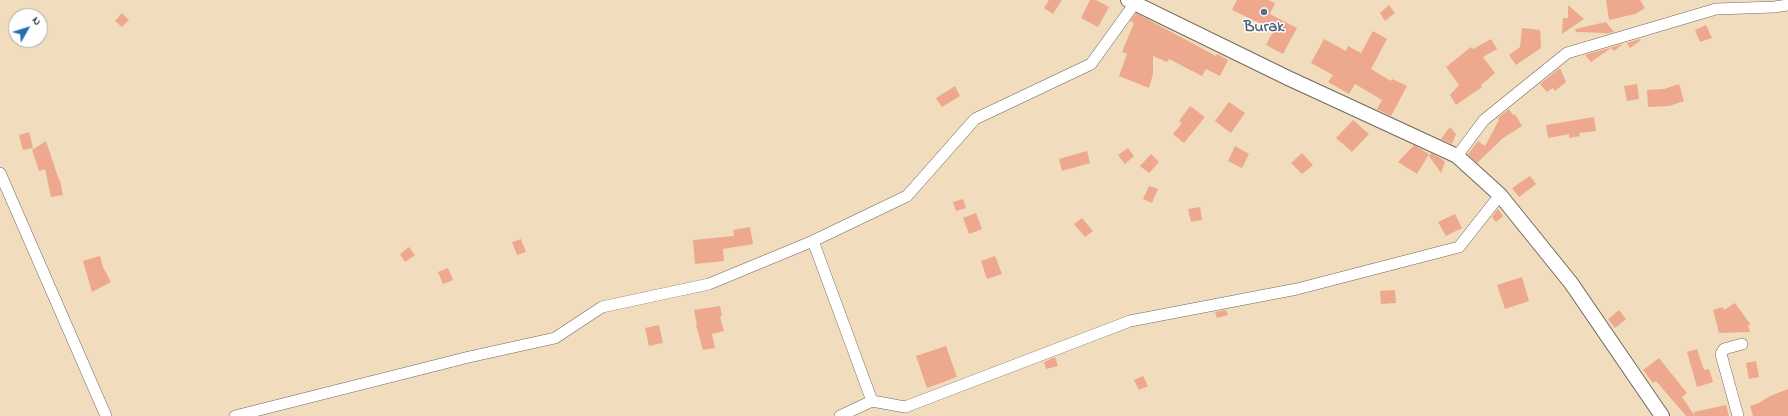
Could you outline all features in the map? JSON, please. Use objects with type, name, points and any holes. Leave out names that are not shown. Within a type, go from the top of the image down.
[{"type":"street","points":[[235,416],[469,357],[555,338],[602,307],[709,284],[813,240],[907,196],[974,119],[1091,64],[1131,2],[1288,78],[1457,156],[1500,195],[1571,284],[1662,416]]},
{"type":"street","points":[[1457,156],[1484,120],[1567,53],[1716,9],[1774,7],[1788,4]]},
{"type":"street","points":[[0,173],[106,416]]},
{"type":"street","points":[[840,416],[872,401],[905,407],[1130,321],[1297,288],[1458,247],[1500,195]]},
{"type":"street","points":[[813,240],[872,401]]},
{"type":"street","points":[[1738,416],[1721,354],[1724,349],[1742,344]]},
{"type":"building","points":[[1049,0],[1062,0],[1053,14],[1044,8]]},
{"type":"building","points":[[1090,0],[1096,0],[1109,7],[1098,27],[1081,18]]},
{"type":"building","points":[[1237,0],[1268,0],[1275,3],[1270,14],[1297,28],[1283,54],[1266,45],[1274,30],[1232,10]]},
{"type":"building","points":[[1606,0],[1640,0],[1645,8],[1635,14],[1609,20]]},
{"type":"building","points":[[1389,5],[1395,13],[1385,21],[1380,13]]},
{"type":"building","points":[[1568,5],[1584,19],[1562,34],[1563,18],[1568,18]]},
{"type":"building","points":[[122,13],[129,20],[122,27],[115,21]]},
{"type":"building","points":[[1136,13],[1216,56],[1217,54],[1228,60],[1220,76],[1206,69],[1202,76],[1169,59],[1167,62],[1153,56],[1153,74],[1149,88],[1119,76],[1127,54],[1122,52],[1134,23],[1130,21]]},
{"type":"building","points":[[1606,22],[1614,32],[1605,34],[1606,33],[1576,32],[1575,29]]},
{"type":"building","points":[[1706,25],[1712,38],[1700,42],[1695,30]]},
{"type":"building","points":[[1522,28],[1540,30],[1541,48],[1516,65],[1509,55],[1520,47]]},
{"type":"building","points":[[1373,31],[1387,39],[1371,69],[1391,81],[1392,79],[1407,86],[1391,116],[1377,109],[1382,100],[1355,84],[1349,94],[1328,82],[1333,75],[1311,63],[1324,39],[1346,51],[1348,46],[1361,53]]},
{"type":"building","points":[[1491,39],[1497,49],[1483,57],[1495,73],[1481,85],[1482,87],[1456,105],[1450,95],[1459,85],[1446,67],[1471,47],[1473,49]]},
{"type":"building","points":[[1641,40],[1630,48],[1627,43]]},
{"type":"building","points":[[1623,44],[1614,51],[1611,48],[1591,62],[1585,55]]},
{"type":"building","points":[[1560,68],[1566,82],[1555,91],[1553,88],[1547,92],[1540,84]]},
{"type":"building","points":[[1637,84],[1639,99],[1627,101],[1624,86]]},
{"type":"building","points":[[1679,84],[1684,101],[1669,106],[1648,107],[1647,90],[1664,89]]},
{"type":"building","points":[[955,86],[960,96],[942,107],[936,98]]},
{"type":"building","points":[[1229,102],[1245,113],[1231,133],[1215,121]]},
{"type":"building","points":[[1190,106],[1205,117],[1184,143],[1173,134],[1182,123],[1179,121]]},
{"type":"building","points":[[1509,109],[1513,115],[1515,114],[1522,126],[1503,138],[1477,163],[1468,154],[1478,141],[1485,146],[1499,120],[1498,118]]},
{"type":"building","points":[[1594,117],[1596,131],[1579,133],[1580,136],[1569,138],[1569,134],[1548,138],[1546,125]]},
{"type":"building","points":[[1353,120],[1369,134],[1352,152],[1336,138]]},
{"type":"building","points":[[1450,127],[1456,134],[1452,144],[1441,139]]},
{"type":"building","points":[[29,132],[33,148],[23,150],[19,135]]},
{"type":"building","points":[[46,141],[60,180],[63,195],[51,197],[45,169],[39,171],[32,150]]},
{"type":"building","points":[[1414,145],[1429,154],[1417,174],[1398,162]]},
{"type":"building","points":[[1235,146],[1249,154],[1242,168],[1228,161]]},
{"type":"building","points":[[1128,148],[1134,156],[1125,164],[1118,155]]},
{"type":"building","points":[[1087,151],[1090,163],[1062,171],[1059,159]]},
{"type":"building","points":[[1302,153],[1313,165],[1302,174],[1291,163]]},
{"type":"building","points":[[1431,153],[1445,162],[1441,173],[1429,156]]},
{"type":"building","points":[[1151,154],[1159,162],[1149,173],[1140,166]]},
{"type":"building","points":[[1530,176],[1536,184],[1519,197],[1512,188]]},
{"type":"building","points":[[1149,186],[1158,189],[1152,203],[1143,199]]},
{"type":"building","points":[[963,199],[966,208],[956,211],[953,202]]},
{"type":"building","points":[[1200,207],[1202,220],[1191,222],[1188,209]]},
{"type":"building","points":[[1498,209],[1503,216],[1496,222],[1492,217]]},
{"type":"building","points":[[976,213],[982,229],[969,234],[963,218]]},
{"type":"building","points":[[1455,214],[1462,228],[1446,236],[1438,222]]},
{"type":"building","points":[[1082,218],[1093,231],[1085,237],[1074,224]]},
{"type":"building","points":[[750,227],[753,244],[723,249],[724,261],[695,264],[693,240],[734,236],[733,230]]},
{"type":"building","points":[[521,239],[526,252],[517,255],[512,242]]},
{"type":"building","points":[[409,247],[415,255],[405,262],[400,254]]},
{"type":"building","points":[[100,256],[103,267],[111,282],[92,292],[83,261]]},
{"type":"building","points":[[995,256],[1002,274],[987,279],[981,261]]},
{"type":"building","points":[[448,268],[453,280],[443,284],[438,272]]},
{"type":"building","points":[[1522,277],[1529,301],[1505,309],[1497,285]]},
{"type":"building","points":[[1395,290],[1396,303],[1381,304],[1380,291]]},
{"type":"building","points":[[1735,303],[1750,324],[1748,326],[1750,332],[1719,333],[1713,310],[1723,307],[1724,310]]},
{"type":"building","points":[[720,306],[722,316],[720,317],[724,331],[712,334],[715,348],[703,350],[696,325],[694,310]]},
{"type":"building","points":[[1226,310],[1228,315],[1217,318],[1215,312]]},
{"type":"building","points":[[1619,310],[1626,319],[1615,328],[1608,319]]},
{"type":"building","points":[[659,325],[663,343],[649,346],[645,328]]},
{"type":"building","points":[[946,346],[957,377],[927,388],[916,356]]},
{"type":"building","points":[[1697,349],[1704,370],[1709,369],[1713,382],[1697,387],[1687,352]]},
{"type":"building","points":[[1055,357],[1058,366],[1046,369],[1044,362]]},
{"type":"building","points":[[1659,358],[1687,393],[1682,397],[1695,416],[1686,416],[1656,381],[1653,383],[1643,370]]},
{"type":"building","points":[[1756,361],[1759,377],[1749,379],[1746,363]]},
{"type":"building","points":[[1143,376],[1148,386],[1139,390],[1134,380]]},
{"type":"building","points":[[1788,389],[1788,416],[1753,416],[1750,406]]},
{"type":"building","points":[[1726,405],[1729,416],[1695,416],[1694,412]]},
{"type":"place","name":"Burak","points":[[1264,12]]}]
